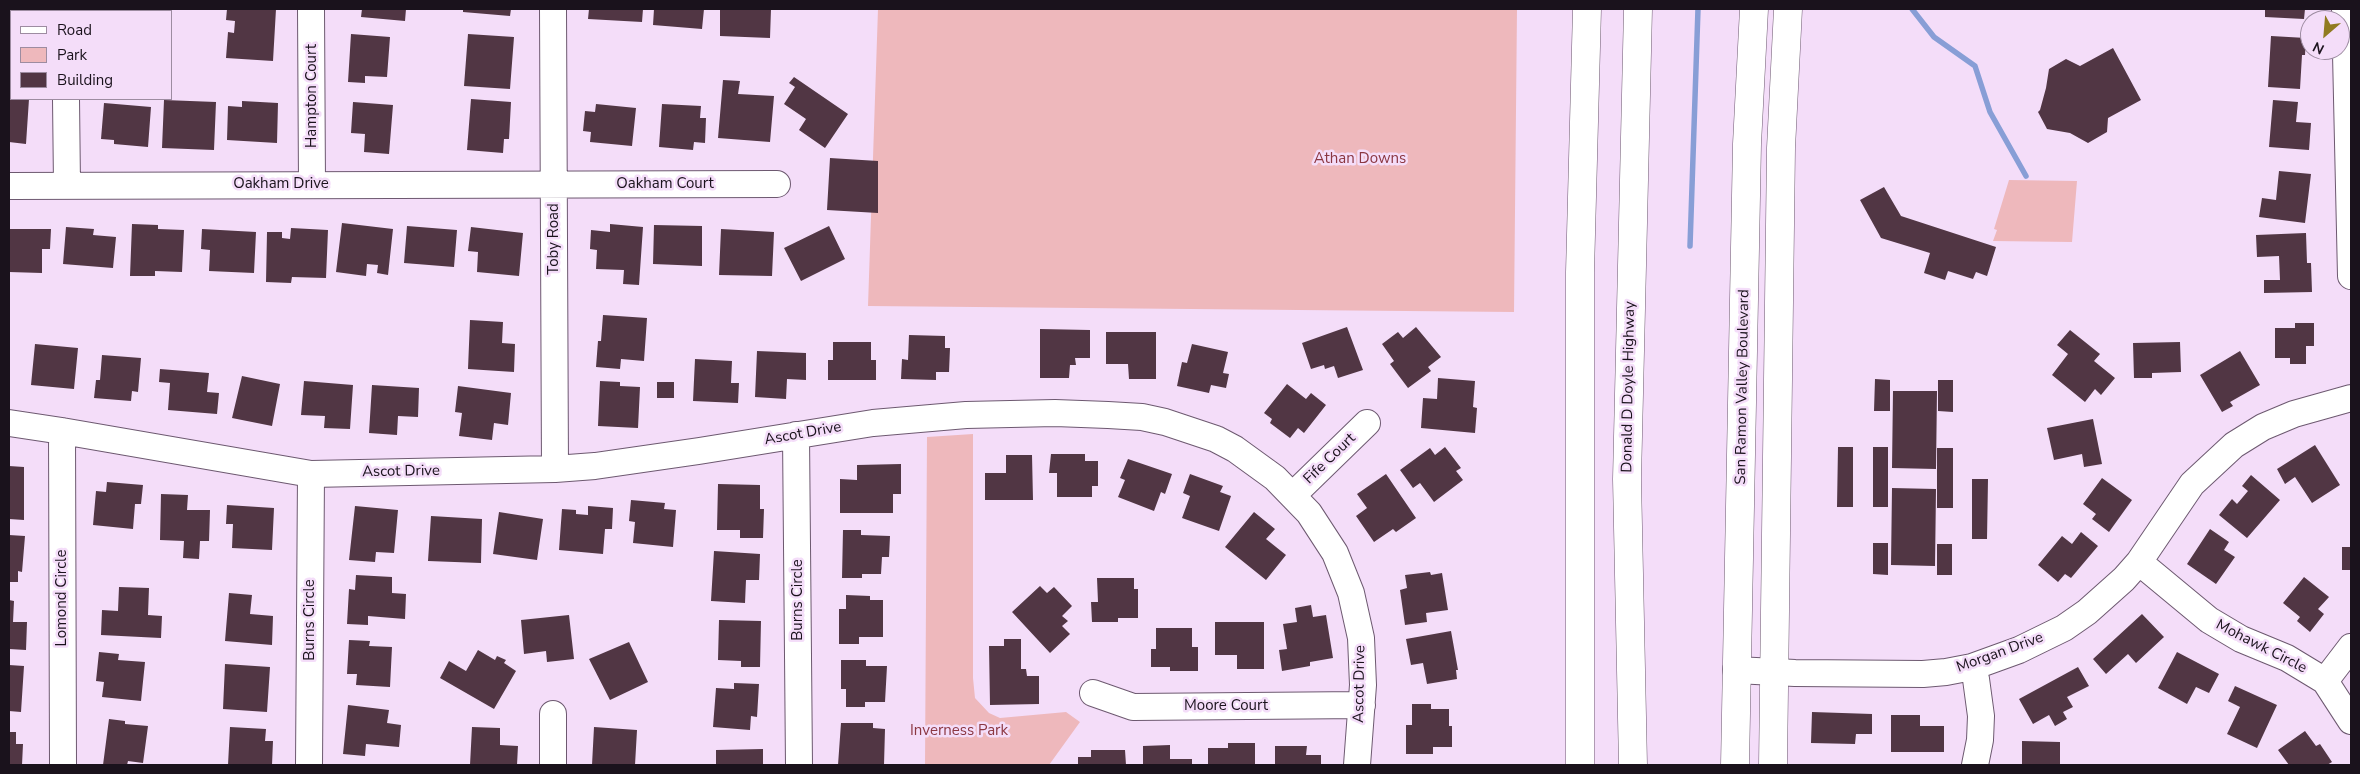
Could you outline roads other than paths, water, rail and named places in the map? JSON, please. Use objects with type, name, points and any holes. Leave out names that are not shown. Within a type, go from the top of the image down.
[{"type":"main road","points":[[1580,765],[1580,281],[1587,9]]},
{"type":"main road","name":"Donald D Doyle Highway","points":[[1633,765],[1627,479],[1638,9]]},
{"type":"main road","name":"San Ramon Valley Boulevard","points":[[1735,765],[1747,144],[1754,9]]},
{"type":"main road","points":[[1773,765],[1781,148],[1788,9]]},
{"type":"street","name":"Hampton Court","points":[[311,9],[312,184]]},
{"type":"street","name":"Toby Road","points":[[553,9],[555,469]]},
{"type":"street","points":[[2345,9],[2351,276]]},
{"type":"street","points":[[66,100],[67,185]]},
{"type":"street","name":"Oakham Drive","points":[[9,186],[554,184]]},
{"type":"street","name":"Oakham Court","points":[[554,184],[777,184]]},
{"type":"street","name":"Morgan Drive","points":[[1736,670],[1774,670],[1795,673],[1923,674],[1972,667],[2018,650],[2064,628],[2094,607],[2140,562],[2192,484],[2234,445],[2263,427],[2294,414],[2351,398]]},
{"type":"street","name":"Ascot Drive","points":[[9,423],[62,430],[311,474],[555,469],[643,460],[873,423],[966,415],[1055,413],[1142,417],[1188,428],[1216,439],[1254,462],[1293,495],[1309,513],[1334,553],[1351,593],[1361,638],[1364,666],[1357,765]]},
{"type":"street","name":"Fife Court","points":[[1293,495],[1367,423]]},
{"type":"street","name":"Lomond Circle","points":[[62,430],[63,765]]},
{"type":"street","name":"Burns Circle","points":[[796,435],[799,765]]},
{"type":"street","name":"Burns Circle","points":[[308,765],[311,474]]},
{"type":"street","name":"Mohawk Circle","points":[[2140,562],[2209,620],[2241,639],[2286,658],[2325,681],[2351,721]]},
{"type":"street","points":[[2325,681],[2351,647]]},
{"type":"street","points":[[1972,667],[1980,716],[1980,740],[1975,765]]},
{"type":"street","name":"Moore Court","points":[[1092,693],[1133,707],[1362,705]]},
{"type":"street","points":[[553,714],[553,765]]},
{"type":"waterway","points":[[1690,246],[1698,9]]},
{"type":"waterway","points":[[1912,9],[1934,37],[1975,66],[1990,112],[2026,176]]},
{"type":"park label","name":"Athan Downs","points":[[1360,159]]},
{"type":"park label","name":"Inverness Park","points":[[959,731]]}]
